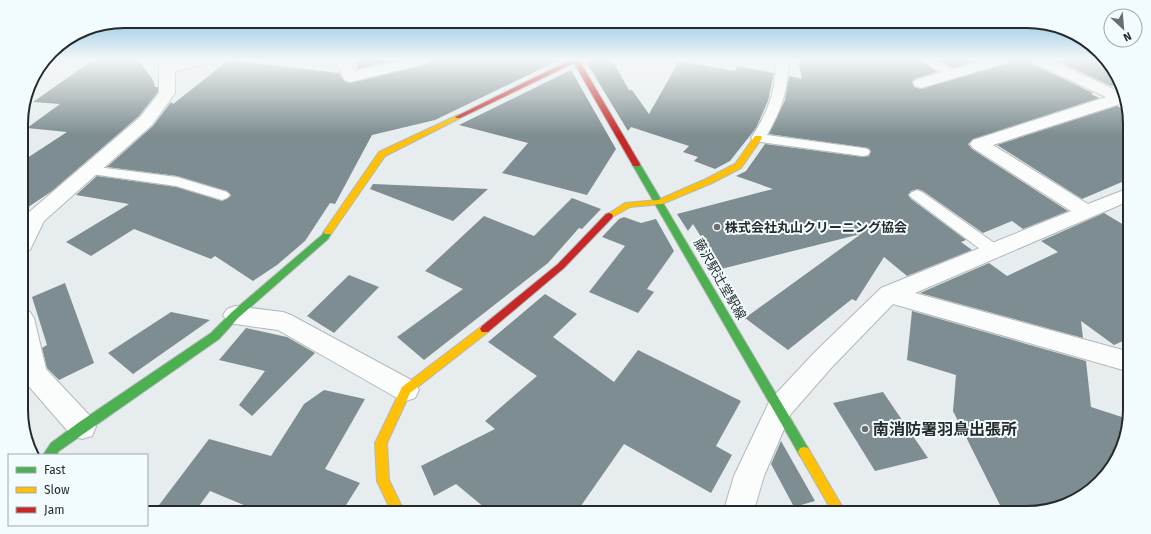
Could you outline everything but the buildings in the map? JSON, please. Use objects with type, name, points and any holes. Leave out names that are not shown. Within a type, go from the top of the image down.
[{"type":"street","points":[[28,233],[35,218],[146,121],[166,93],[166,85]]},
{"type":"street","points":[[50,454],[55,447],[82,427],[215,336],[235,316],[325,237],[382,154],[525,85]]},
{"type":"street","name":"藤沢駅辻堂駅線","points":[[591,85],[836,506]]},
{"type":"street","points":[[1094,85],[1119,96]]},
{"type":"street","points":[[1087,212],[979,144],[1120,99]]},
{"type":"street","points":[[396,506],[383,481],[381,443],[406,390],[561,266],[611,212],[628,205],[659,202],[709,181],[738,166],[758,138]]},
{"type":"street","points":[[740,506],[749,476],[780,408],[823,360],[889,294],[1123,197]]},
{"type":"street","points":[[889,294],[1123,359]]},
{"type":"street","points":[[235,316],[283,321],[406,390]]},
{"type":"street","points":[[28,346],[34,374],[82,427]]},
{"type":"lane","points":[[781,85],[779,101],[758,138],[863,152]]},
{"type":"lane","points":[[89,170],[177,182],[222,195]]},
{"type":"lane","points":[[917,196],[994,251]]},
{"type":"traffic: fast","points":[[636,164],[804,452]]},
{"type":"traffic: fast","points":[[50,454],[55,447],[82,427],[215,336],[235,315],[325,237],[328,232]]},
{"type":"traffic: slow","points":[[328,232],[382,154],[458,117]]},
{"type":"traffic: slow","points":[[609,216],[628,205],[659,202],[709,181],[738,166],[758,138]]},
{"type":"traffic: slow","points":[[396,506],[383,481],[381,443],[406,390],[485,329]]},
{"type":"traffic: slow","points":[[804,452],[836,506]]},
{"type":"traffic: jam","points":[[458,117],[524,85]]},
{"type":"traffic: jam","points":[[590,85],[636,164]]},
{"type":"traffic: jam","points":[[485,329],[561,266],[609,216]]},
{"type":"place","name":"株式会社丸山クリーニング協会","points":[[717,227]]},
{"type":"place","name":"南消防署羽鳥出張所","points":[[865,429]]}]
